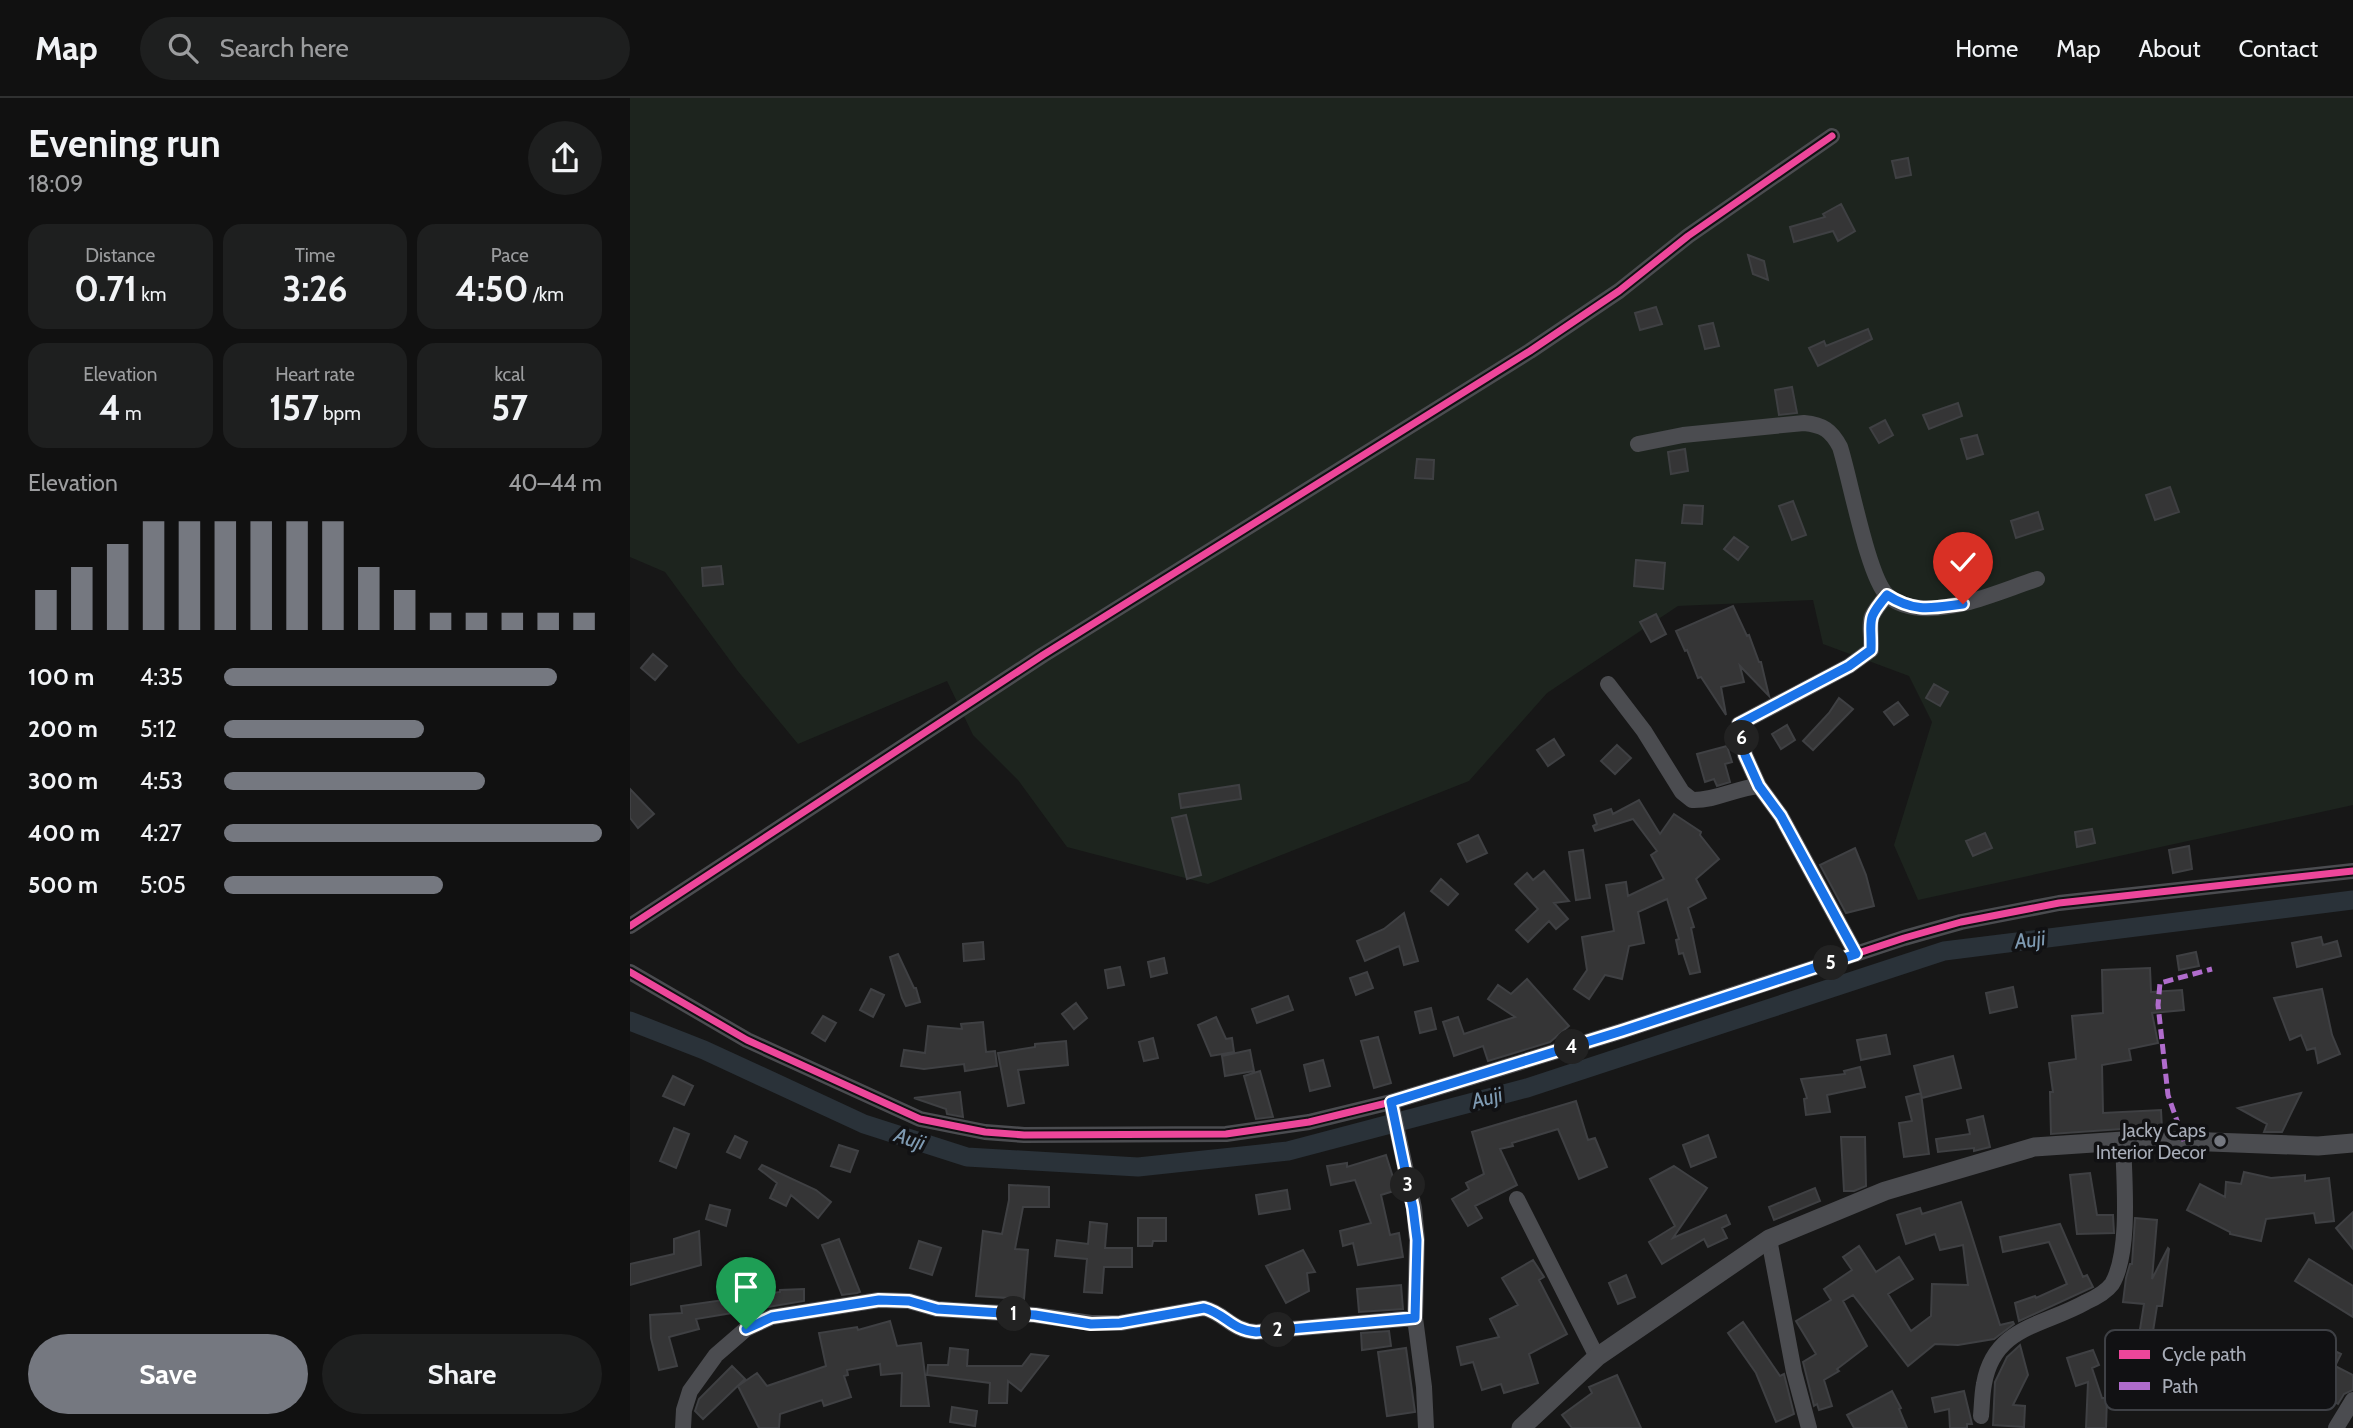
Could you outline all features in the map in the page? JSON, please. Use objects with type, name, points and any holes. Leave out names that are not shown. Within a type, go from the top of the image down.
[{"type":"street","points":[[630,926],[1043,655],[1541,344],[1619,291],[1688,236],[1832,136]]},
{"type":"street","points":[[1638,444],[1696,434],[1804,424],[1820,425],[1832,432],[1840,447],[1870,557],[1879,583],[1887,595],[1902,605],[1925,608],[1963,604],[2037,579]]},
{"type":"street","points":[[1856,954],[1781,816],[1759,786],[1745,755],[1739,724],[1838,672],[1871,650],[1869,624],[1872,613],[1887,595]]},
{"type":"street","points":[[1608,684],[1644,732],[1682,792],[1692,800],[1705,801],[1742,788],[1759,786]]},
{"type":"street","points":[[630,972],[747,1040],[920,1119],[985,1132],[1024,1135],[1226,1134],[1392,1107],[1961,922],[2059,903],[2353,871]]},
{"type":"street","points":[[1392,1107],[1417,1240],[1415,1318],[1426,1428]]},
{"type":"street","points":[[1981,1416],[1984,1382],[1997,1350],[2006,1340],[2026,1328],[2073,1310],[2112,1285],[2124,1234],[2123,1141]]},
{"type":"street","points":[[1521,1428],[1597,1357],[1769,1239],[1885,1191],[2034,1147],[2123,1141],[2318,1146],[2353,1143]]},
{"type":"street","points":[[1517,1199],[1597,1357]]},
{"type":"street","points":[[1769,1239],[1794,1372],[1809,1428]]},
{"type":"street","points":[[682,1428],[690,1391],[716,1355],[746,1329],[772,1317],[879,1300],[909,1301],[937,1309],[1035,1315],[1091,1324],[1120,1323],[1204,1308],[1214,1311],[1233,1326],[1256,1332],[1415,1318]]},
{"type":"street","points":[[2336,1428],[2353,1400]]},
{"type":"shaded area","points":[[630,98],[2353,98],[2353,805],[1918,900],[1894,845],[1932,722],[1909,676],[1823,644],[1813,600],[1678,606],[1547,693],[1469,781],[1208,884],[1067,847],[1018,780],[973,735],[947,681],[798,744],[737,670],[665,572],[630,557]]},
{"type":"building","points":[[1908,158],[1911,175],[1896,178],[1892,161]]},
{"type":"building","points":[[1841,204],[1855,231],[1838,241],[1833,231],[1794,242],[1790,227],[1825,217],[1823,214]]},
{"type":"building","points":[[1748,255],[1764,261],[1768,280],[1753,274]]},
{"type":"building","points":[[1656,307],[1662,324],[1640,330],[1635,313]]},
{"type":"building","points":[[1713,323],[1719,346],[1705,349],[1699,326]]},
{"type":"building","points":[[1868,329],[1872,339],[1818,366],[1809,348],[1824,341],[1826,346]]},
{"type":"building","points":[[1792,387],[1797,413],[1779,415],[1775,390]]},
{"type":"building","points":[[1958,403],[1962,416],[1929,429],[1923,415]]},
{"type":"building","points":[[1885,420],[1893,435],[1879,443],[1870,428]]},
{"type":"building","points":[[1977,435],[1983,454],[1967,459],[1961,439]]},
{"type":"building","points":[[1685,449],[1688,471],[1671,474],[1668,452]]},
{"type":"building","points":[[1417,459],[1434,460],[1433,479],[1415,478]]},
{"type":"building","points":[[2170,487],[2179,512],[2155,520],[2146,495]]},
{"type":"building","points":[[1793,501],[1806,535],[1792,540],[1779,506]]},
{"type":"building","points":[[1684,505],[1703,506],[1702,524],[1682,523]]},
{"type":"building","points":[[2038,512],[2043,529],[2016,538],[2011,521]]},
{"type":"building","points":[[1734,537],[1748,547],[1738,560],[1724,549]]},
{"type":"building","points":[[1636,560],[1665,563],[1663,589],[1634,586]]},
{"type":"building","points":[[721,566],[723,584],[703,586],[702,568]]},
{"type":"building","points":[[1733,606],[1761,662],[1769,696],[1740,666],[1744,682],[1721,687],[1726,715],[1701,677],[1698,678],[1676,631]]},
{"type":"building","points":[[1656,614],[1666,634],[1651,642],[1640,622]]},
{"type":"building","points":[[653,654],[667,666],[655,680],[641,668]]},
{"type":"building","points":[[1934,684],[1948,692],[1940,706],[1926,698]]},
{"type":"building","points":[[1839,698],[1853,709],[1813,750],[1803,741]]},
{"type":"building","points":[[1898,702],[1908,715],[1894,725],[1884,712]]},
{"type":"building","points":[[1787,725],[1795,740],[1781,749],[1772,734]]},
{"type":"building","points":[[1554,739],[1564,755],[1548,766],[1537,750]]},
{"type":"building","points":[[1617,745],[1631,758],[1615,774],[1601,761]]},
{"type":"building","points":[[1727,746],[1732,762],[1725,764],[1730,782],[1717,786],[1714,779],[1705,782],[1697,754]]},
{"type":"building","points":[[1239,785],[1241,799],[1181,808],[1179,794]]},
{"type":"building","points":[[630,789],[654,814],[638,828],[630,818]]},
{"type":"building","points":[[1639,800],[1660,834],[1674,814],[1701,832],[1700,835],[1719,859],[1696,879],[1706,898],[1688,908],[1694,927],[1691,928],[1700,972],[1690,974],[1683,953],[1679,954],[1676,940],[1679,939],[1667,899],[1638,912],[1644,943],[1629,946],[1622,979],[1605,975],[1589,999],[1574,989],[1587,970],[1582,937],[1614,931],[1606,885],[1626,882],[1628,896],[1664,879],[1651,855],[1657,851],[1633,819],[1595,831],[1593,826],[1597,824],[1594,815],[1611,809],[1613,814]]},
{"type":"building","points":[[1186,815],[1201,875],[1187,879],[1172,818]]},
{"type":"building","points":[[2092,829],[2095,843],[2077,847],[2075,832]]},
{"type":"building","points":[[1985,833],[1992,848],[1973,856],[1966,841]]},
{"type":"building","points":[[1478,835],[1487,853],[1467,862],[1458,844]]},
{"type":"building","points":[[2189,846],[2192,869],[2173,873],[2169,850]]},
{"type":"building","points":[[1855,848],[1874,906],[1846,913],[1820,865]]},
{"type":"building","points":[[1583,850],[1590,898],[1576,900],[1569,852]]},
{"type":"building","points":[[1544,871],[1569,901],[1554,903],[1568,919],[1556,929],[1549,921],[1528,942],[1516,930],[1538,909],[1515,884],[1527,873],[1533,880]]},
{"type":"building","points":[[1441,879],[1458,894],[1448,905],[1431,891]]},
{"type":"building","points":[[1404,913],[1418,961],[1404,965],[1399,946],[1365,961],[1357,941],[1384,929]]},
{"type":"building","points":[[2321,937],[2323,945],[2337,941],[2341,956],[2297,967],[2292,943]]},
{"type":"building","points":[[983,942],[984,959],[964,961],[963,944]]},
{"type":"building","points":[[2196,952],[2199,966],[2179,970],[2177,956]]},
{"type":"building","points":[[898,954],[916,988],[920,1002],[906,1006],[902,998],[890,957]]},
{"type":"building","points":[[1164,958],[1167,973],[1151,977],[1148,962]]},
{"type":"building","points":[[1120,967],[1124,985],[1108,988],[1105,970]]},
{"type":"building","points":[[2150,968],[2151,992],[2182,990],[2184,1010],[2152,1013],[2158,1043],[2129,1049],[2131,1060],[2102,1065],[2103,1113],[2161,1110],[2162,1129],[2051,1134],[2050,1092],[2053,1092],[2049,1063],[2076,1059],[2072,1016],[2103,1013],[2102,970]]},
{"type":"building","points":[[1367,972],[1373,988],[1356,995],[1350,978]]},
{"type":"building","points":[[1527,979],[1569,1026],[1550,1042],[1488,1061],[1483,1046],[1454,1056],[1443,1022],[1458,1017],[1464,1034],[1515,1017],[1488,999],[1498,985],[1511,994]]},
{"type":"building","points":[[2013,987],[2017,1007],[1990,1013],[1986,993]]},
{"type":"building","points":[[871,989],[884,995],[873,1017],[860,1010]]},
{"type":"building","points":[[2322,989],[2332,1035],[2340,1054],[2318,1063],[2315,1048],[2307,1050],[2301,1035],[2290,1040],[2274,998]]},
{"type":"building","points":[[1288,996],[1293,1010],[1257,1023],[1252,1009]]},
{"type":"building","points":[[1076,1003],[1087,1018],[1074,1029],[1062,1014]]},
{"type":"building","points":[[1431,1008],[1436,1029],[1420,1033],[1415,1012]]},
{"type":"building","points":[[823,1016],[836,1023],[825,1041],[812,1033]]},
{"type":"building","points":[[1216,1017],[1226,1039],[1232,1038],[1234,1052],[1211,1056],[1198,1025]]},
{"type":"building","points":[[983,1022],[986,1052],[995,1051],[997,1066],[965,1071],[964,1064],[924,1069],[901,1066],[904,1050],[925,1053],[928,1026],[962,1029],[961,1024]]},
{"type":"building","points":[[1886,1035],[1890,1054],[1861,1060],[1857,1040]]},
{"type":"building","points":[[1378,1037],[1391,1083],[1374,1088],[1361,1041]]},
{"type":"building","points":[[1153,1038],[1158,1058],[1144,1061],[1139,1042]]},
{"type":"building","points":[[1066,1041],[1068,1065],[1018,1070],[1024,1103],[1008,1106],[998,1053],[1035,1047],[1035,1044]]},
{"type":"building","points":[[1250,1050],[1254,1071],[1225,1076],[1222,1056]]},
{"type":"building","points":[[1953,1056],[1961,1088],[1922,1098],[1914,1066]]},
{"type":"building","points":[[1323,1060],[1330,1086],[1310,1091],[1304,1065]]},
{"type":"building","points":[[1860,1067],[1865,1087],[1827,1095],[1830,1112],[1806,1115],[1804,1099],[1807,1098],[1801,1079],[1845,1074],[1844,1071]]},
{"type":"building","points":[[1260,1071],[1273,1117],[1256,1119],[1244,1076]]},
{"type":"building","points":[[673,1076],[693,1086],[684,1105],[663,1096]]},
{"type":"building","points":[[960,1092],[963,1117],[947,1114],[946,1109],[914,1098]]},
{"type":"building","points":[[1921,1093],[1929,1154],[1904,1157],[1899,1123],[1912,1121],[1906,1097]]},
{"type":"building","points":[[2301,1093],[2282,1132],[2264,1132],[2267,1124],[2238,1108]]},
{"type":"building","points":[[1576,1101],[1588,1140],[1595,1138],[1607,1167],[1579,1179],[1558,1129],[1512,1143],[1513,1146],[1500,1149],[1517,1185],[1475,1206],[1482,1218],[1468,1226],[1452,1199],[1469,1189],[1466,1183],[1484,1174],[1472,1132]]},
{"type":"building","points":[[1983,1116],[1990,1147],[1974,1151],[1974,1148],[1938,1152],[1936,1139],[1970,1134],[1967,1120]]},
{"type":"building","points":[[674,1128],[689,1134],[676,1168],[660,1161]]},
{"type":"building","points":[[1708,1135],[1716,1157],[1691,1167],[1683,1145]]},
{"type":"building","points":[[735,1136],[747,1142],[740,1158],[727,1152]]},
{"type":"building","points":[[1841,1137],[1865,1137],[1866,1186],[1854,1191],[1844,1191]]},
{"type":"building","points":[[839,1145],[858,1151],[850,1172],[831,1166]]},
{"type":"building","points":[[1386,1155],[1397,1190],[1381,1195],[1390,1235],[1399,1233],[1403,1257],[1358,1265],[1353,1243],[1343,1246],[1340,1231],[1371,1223],[1355,1180],[1331,1185],[1327,1166],[1347,1163],[1347,1167]]},
{"type":"building","points":[[762,1165],[816,1190],[831,1202],[818,1218],[791,1195],[786,1206],[770,1198],[777,1183],[759,1169]]},
{"type":"building","points":[[1674,1166],[1707,1188],[1673,1238],[1726,1215],[1730,1224],[1722,1228],[1727,1238],[1708,1247],[1704,1239],[1662,1264],[1649,1242],[1675,1226],[1650,1179]]},
{"type":"building","points":[[2244,1172],[2271,1178],[2305,1175],[2305,1181],[2329,1178],[2334,1221],[2316,1223],[2314,1213],[2266,1219],[2261,1241],[2230,1234],[2187,1210],[2200,1184],[2225,1197],[2226,1182],[2241,1184]]},
{"type":"building","points":[[2090,1173],[2097,1215],[2113,1215],[2114,1233],[2077,1234],[2070,1175]]},
{"type":"building","points":[[1009,1185],[1049,1187],[1049,1207],[1023,1207],[1015,1249],[1028,1250],[1024,1299],[976,1296],[983,1231],[1002,1234],[1009,1200]]},
{"type":"building","points":[[1815,1188],[1820,1201],[1774,1220],[1769,1207]]},
{"type":"building","points":[[1287,1190],[1290,1209],[1259,1214],[1256,1195]]},
{"type":"building","points":[[1961,1202],[2000,1325],[2014,1324],[1994,1339],[1958,1345],[1935,1344],[1908,1366],[1853,1295],[1843,1301],[1867,1346],[1837,1369],[1839,1371],[1824,1380],[1832,1406],[1819,1410],[1817,1404],[1814,1406],[1803,1362],[1816,1354],[1796,1321],[1831,1300],[1824,1289],[1852,1270],[1843,1257],[1859,1246],[1876,1272],[1899,1257],[1913,1279],[1888,1294],[1911,1331],[1931,1316],[1932,1284],[1968,1285],[1963,1245],[1940,1250],[1935,1234],[1906,1244],[1897,1215],[1920,1208],[1922,1214]]},
{"type":"building","points":[[710,1205],[730,1210],[726,1226],[706,1219]]},
{"type":"building","points":[[2353,1212],[2353,1249],[2336,1228]]},
{"type":"building","points":[[1138,1218],[1166,1218],[1166,1241],[1153,1241],[1152,1246],[1138,1246]]},
{"type":"building","points":[[2135,1218],[2157,1220],[2152,1279],[2169,1249],[2162,1306],[2157,1306],[2153,1330],[2140,1330],[2144,1304],[2123,1302],[2126,1278],[2132,1264]]},
{"type":"building","points":[[1090,1222],[1107,1224],[1105,1248],[1132,1248],[1132,1267],[1104,1267],[1102,1293],[1084,1292],[1087,1259],[1055,1256],[1057,1240],[1088,1244]]},
{"type":"building","points":[[2060,1224],[2083,1277],[2087,1275],[2093,1287],[2019,1321],[2015,1303],[2035,1296],[2036,1298],[2067,1284],[2049,1242],[2003,1252],[2000,1237]]},
{"type":"building","points":[[699,1231],[701,1265],[630,1285],[630,1264],[674,1254],[674,1239]]},
{"type":"building","points":[[839,1239],[860,1292],[842,1295],[822,1245]]},
{"type":"building","points":[[919,1241],[941,1248],[932,1275],[910,1268]]},
{"type":"building","points":[[1303,1250],[1315,1272],[1307,1273],[1309,1291],[1286,1303],[1266,1266]]},
{"type":"building","points":[[2309,1259],[2353,1286],[2353,1317],[2295,1281]]},
{"type":"building","points":[[1533,1260],[1544,1277],[1539,1280],[1567,1334],[1529,1354],[1538,1383],[1504,1393],[1501,1384],[1482,1390],[1473,1362],[1461,1365],[1457,1347],[1499,1337],[1490,1319],[1518,1305],[1502,1278]]},
{"type":"building","points":[[1626,1275],[1635,1297],[1618,1304],[1609,1283]]},
{"type":"building","points":[[1401,1285],[1403,1309],[1359,1312],[1357,1289]]},
{"type":"building","points":[[804,1289],[804,1301],[696,1319],[699,1329],[669,1337],[677,1366],[659,1370],[651,1338],[650,1315],[682,1313],[681,1306],[780,1290]]},
{"type":"building","points":[[890,1321],[897,1346],[921,1343],[929,1406],[901,1406],[902,1373],[881,1375],[880,1364],[847,1370],[848,1375],[844,1376],[851,1397],[824,1406],[822,1400],[780,1414],[779,1428],[759,1428],[738,1386],[757,1373],[767,1386],[826,1366],[819,1333],[857,1327],[858,1330]]},
{"type":"building","points":[[1743,1322],[1780,1376],[1784,1374],[1794,1414],[1776,1422],[1756,1373],[1728,1333]]},
{"type":"building","points":[[1389,1331],[1391,1346],[1362,1350],[1361,1333]]},
{"type":"building","points":[[2020,1345],[2028,1375],[2013,1405],[2025,1406],[2024,1427],[1993,1425],[1995,1382],[2007,1357]]},
{"type":"building","points":[[950,1348],[968,1350],[967,1366],[1022,1366],[1031,1354],[1048,1356],[1021,1391],[1008,1381],[1007,1403],[989,1403],[990,1383],[927,1375],[928,1365],[948,1365]]},
{"type":"building","points":[[1406,1348],[1415,1412],[1387,1416],[1378,1352]]},
{"type":"building","points":[[2093,1350],[2099,1365],[2092,1368],[2102,1398],[2105,1398],[2106,1428],[2086,1428],[2088,1382],[2076,1386],[2067,1358]]},
{"type":"building","points":[[2336,1352],[2341,1354],[2336,1364]]},
{"type":"building","points":[[732,1366],[745,1379],[703,1419],[695,1411],[699,1399]]},
{"type":"building","points":[[2336,1366],[2353,1375],[2353,1390],[2344,1394],[2338,1404]]},
{"type":"building","points":[[1617,1375],[1641,1428],[1572,1428],[1562,1415],[1592,1393],[1589,1387]]},
{"type":"building","points":[[1892,1391],[1907,1428],[1854,1428],[1847,1415]]},
{"type":"building","points":[[1964,1391],[1972,1424],[1967,1424],[1967,1428],[1950,1428],[1949,1409],[1935,1412],[1932,1398]]},
{"type":"building","points":[[952,1407],[977,1411],[975,1426],[950,1422]]},
{"type":"waterway","name":"Auji","points":[[630,1021],[704,1050],[864,1124],[967,1157],[1138,1167],[1288,1151],[1527,1088],[1944,951],[2353,900]]},
{"type":"marked path","points":[[2184,1141],[2168,1095],[2158,1005],[2160,983],[2212,969]]},
{"type":"cycle path","points":[[630,926],[1043,655],[1530,351],[1619,291],[1688,236],[1832,136]]},
{"type":"cycle path","points":[[630,972],[747,1040],[920,1119],[985,1132],[1024,1135],[1226,1134],[1309,1122],[1391,1102],[1961,922],[2059,903],[2353,871]]},
{"type":"place","name":"Jacky Caps Interior Decor","points":[[2220,1141]]},
{"type":"route","points":[[746,1329],[772,1317],[879,1300],[909,1301],[937,1309],[1035,1315],[1091,1324],[1120,1323],[1204,1308],[1214,1311],[1233,1326],[1256,1332],[1415,1318],[1417,1240],[1391,1102],[1622,1031],[1856,954],[1781,816],[1759,786],[1745,755],[1739,724],[1849,666],[1871,650],[1869,624],[1872,613],[1887,595],[1902,605],[1925,608],[1963,604]]}]
